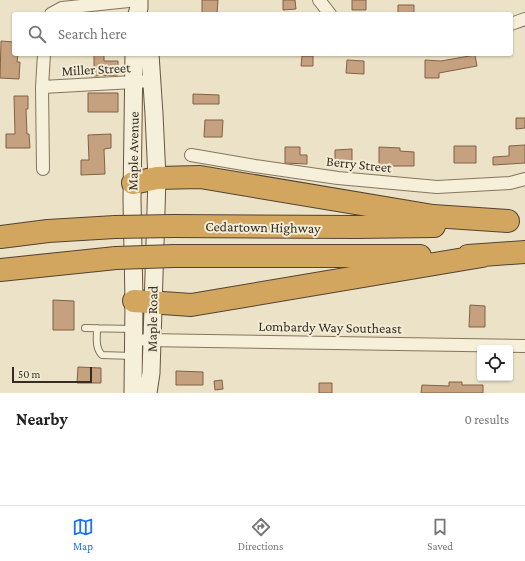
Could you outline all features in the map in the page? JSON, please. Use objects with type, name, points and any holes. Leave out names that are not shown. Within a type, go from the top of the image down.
[{"type":"highway","points":[[133,183],[157,178],[200,177],[433,216],[516,218]]},
{"type":"highway","name":"Cedartown Highway","points":[[0,237],[48,231],[115,227],[425,227],[448,226],[516,218]]},
{"type":"highway","name":"Cedartown Highway","points":[[0,270],[125,253],[174,256],[482,256],[525,252]]},
{"type":"highway","points":[[144,301],[191,305],[482,256]]},
{"type":"main road","name":"Maple Avenue","points":[[125,253],[133,183],[134,56]]},
{"type":"main road","name":"Maple Avenue","points":[[150,56],[157,178],[155,244]]},
{"type":"main road","name":"Maple Road","points":[[133,393],[134,342],[155,244]]},
{"type":"main road","name":"Maple Road","points":[[125,253],[144,301],[152,340],[151,373],[148,393]]},
{"type":"street","points":[[319,0],[328,12]]},
{"type":"street","points":[[55,12],[62,8],[139,7]]},
{"type":"street","points":[[513,23],[525,19]]},
{"type":"street","name":"Miller Street","points":[[43,169],[42,87],[44,56]]},
{"type":"street","name":"Miller Street","points":[[42,87],[152,81]]},
{"type":"street","name":"Berry Street","points":[[191,155],[338,178],[437,187],[510,182],[525,179]]},
{"type":"street","name":"Lombardy Way Southeast","points":[[134,342],[152,340],[525,346]]},
{"type":"lane","points":[[85,328],[97,328],[134,342]]},
{"type":"lane","points":[[97,328],[96,342],[98,351],[102,355],[134,342]]},
{"type":"building","points":[[202,0],[218,0],[217,12],[202,12]]},
{"type":"building","points":[[283,0],[295,0],[296,9],[283,10]]},
{"type":"building","points":[[352,0],[366,0],[366,10],[352,10]]},
{"type":"building","points":[[398,5],[414,5],[414,12],[398,12]]},
{"type":"building","points":[[1,41],[12,42],[12,56],[18,56],[17,62],[20,62],[19,79],[0,78]]},
{"type":"building","points":[[94,56],[104,56],[104,61],[118,61],[118,75],[94,76]]},
{"type":"building","points":[[302,56],[313,56],[313,66],[301,66]]},
{"type":"building","points":[[475,56],[477,66],[439,73],[439,78],[425,78],[425,60],[441,61]]},
{"type":"building","points":[[347,60],[364,61],[364,74],[346,73]]},
{"type":"building","points":[[88,93],[118,93],[118,112],[88,112]]},
{"type":"building","points":[[193,94],[219,95],[219,104],[193,104]]},
{"type":"building","points":[[14,96],[28,96],[28,109],[26,109],[27,134],[29,134],[30,148],[6,148],[6,134],[15,134]]},
{"type":"building","points":[[516,118],[525,118],[525,128],[516,129]]},
{"type":"building","points":[[205,120],[223,120],[222,137],[204,137]]},
{"type":"building","points":[[111,134],[111,148],[104,149],[105,174],[81,175],[81,160],[89,160],[88,135]]},
{"type":"building","points":[[525,145],[525,163],[493,165],[493,157],[509,156],[509,146]]},
{"type":"building","points":[[454,146],[476,146],[476,163],[454,163]]},
{"type":"building","points":[[285,147],[300,147],[300,155],[307,155],[307,164],[285,163]]},
{"type":"building","points":[[379,147],[400,148],[400,151],[414,152],[414,166],[379,166]]},
{"type":"building","points":[[352,149],[352,165],[335,165],[335,150]]},
{"type":"building","points":[[53,300],[74,301],[74,330],[53,330]]},
{"type":"building","points":[[470,305],[485,306],[485,327],[469,327]]},
{"type":"building","points":[[78,367],[101,368],[101,383],[77,383]]},
{"type":"building","points":[[176,371],[203,372],[203,385],[176,385]]},
{"type":"building","points":[[222,380],[223,389],[215,390],[214,381]]},
{"type":"building","points":[[449,382],[462,382],[462,385],[483,385],[483,393],[421,393],[422,385],[449,386]]},
{"type":"building","points":[[319,383],[332,383],[332,393],[319,393]]}]
